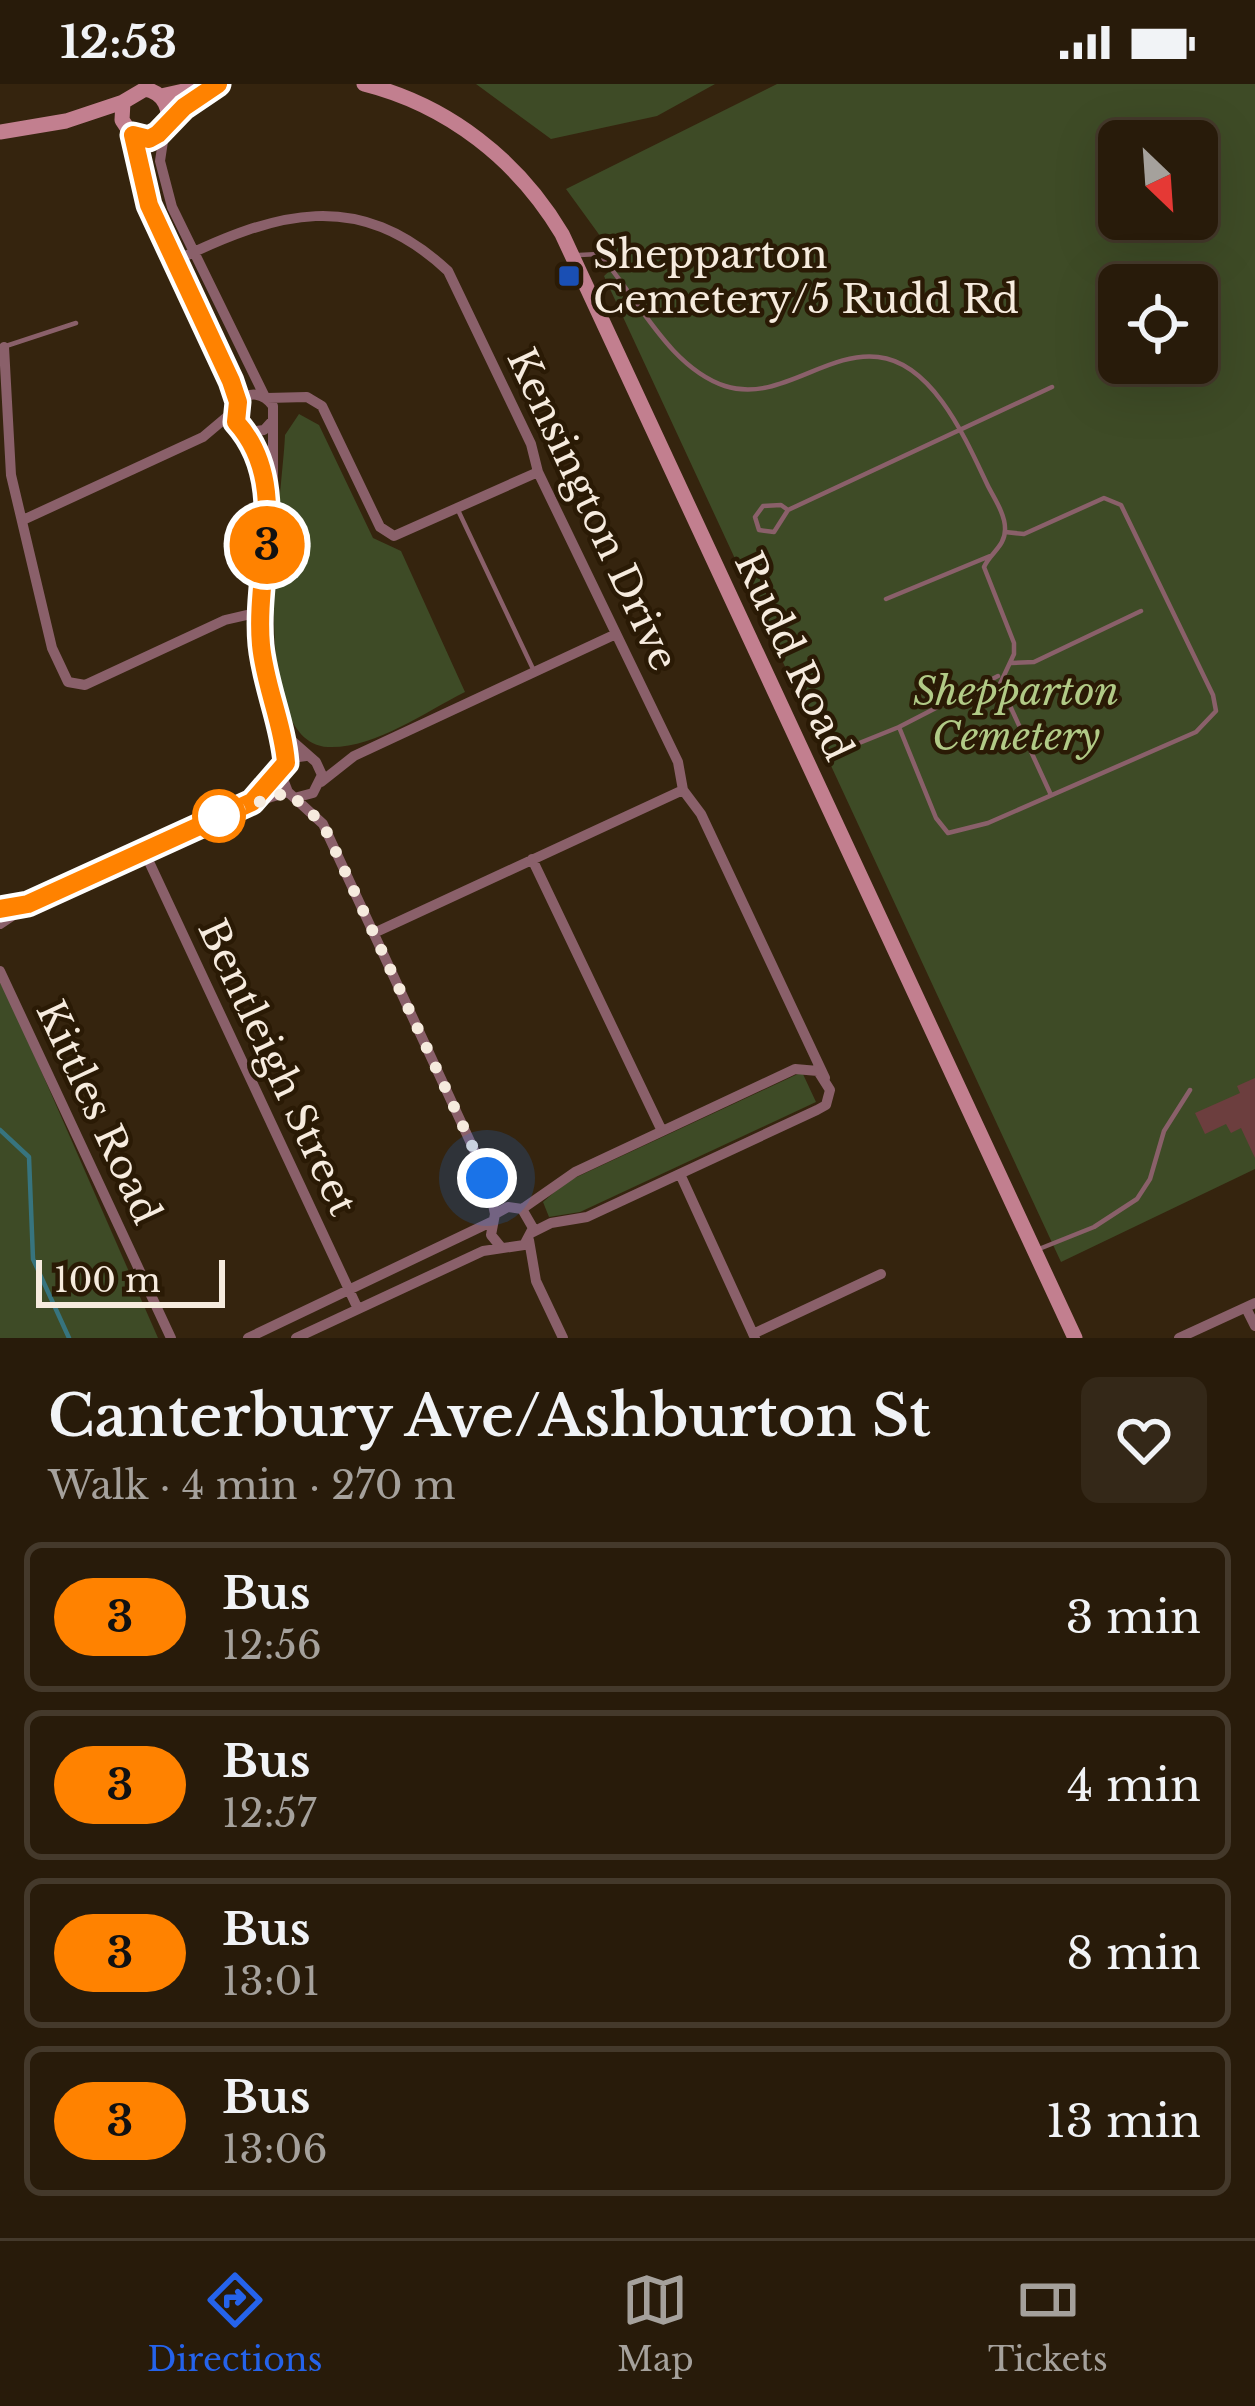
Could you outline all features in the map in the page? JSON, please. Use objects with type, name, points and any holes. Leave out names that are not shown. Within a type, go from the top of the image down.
[{"type":"street","points":[[0,132],[66,121],[123,102],[145,89],[161,96],[218,84]]},
{"type":"street","points":[[66,121],[149,139],[218,84]]},
{"type":"street","name":"Rudd Road","points":[[364,84],[428,107],[483,142],[537,195],[573,257],[1076,1338]]},
{"type":"street","points":[[161,96],[167,125],[160,147],[164,181],[273,417],[274,470],[260,612],[265,674],[292,794],[323,824]]},
{"type":"street","points":[[123,102],[120,111],[141,184],[262,469],[269,517]]},
{"type":"street","name":"Kensington Drive","points":[[175,262],[295,217],[324,213],[375,221],[403,235],[448,271],[531,443],[538,472],[678,762],[683,790],[701,814],[825,1078]]},
{"type":"street","points":[[2,347],[10,475],[52,648],[68,682],[77,686],[225,620],[260,612]]},
{"type":"street","points":[[23,520],[203,436],[248,394],[308,397],[322,406],[387,534],[403,534],[538,472]]},
{"type":"street","points":[[203,436],[264,430],[297,399]]},
{"type":"street","points":[[0,924],[28,904],[252,802],[292,794],[307,796],[354,756],[616,634]]},
{"type":"street","points":[[281,730],[311,759],[320,785],[323,824],[487,1178],[491,1234],[536,1281],[563,1338]]},
{"type":"street","points":[[252,802],[283,769],[311,759],[354,756]]},
{"type":"street","points":[[374,933],[683,790]]},
{"type":"street","name":"Bentleigh Street","points":[[144,850],[358,1309]]},
{"type":"street","points":[[532,860],[662,1131]]},
{"type":"street","points":[[0,909],[28,904]]},
{"type":"street","name":"Kittles Road","points":[[0,959],[1,973],[171,1338]]},
{"type":"street","points":[[796,1069],[805,1056],[805,1042]]},
{"type":"street","points":[[248,1338],[519,1208],[562,1179],[796,1069],[818,1070],[825,1078],[830,1090],[826,1105],[587,1217],[551,1223],[505,1248],[296,1338]]},
{"type":"street","points":[[680,1174],[754,1336],[881,1274]]},
{"type":"street","points":[[487,1178],[532,1220],[536,1281]]},
{"type":"street","points":[[1179,1338],[1251,1306],[1255,1326]]},
{"type":"lane","points":[[573,257],[599,254],[675,352],[724,386],[763,388],[879,356],[906,367],[923,382],[960,430],[1004,519],[1005,532],[990,556],[886,599]]},
{"type":"lane","points":[[2,347],[76,323]]},
{"type":"lane","points":[[788,510],[781,505],[763,506],[754,518],[759,530],[774,532],[788,510],[1052,387]]},
{"type":"lane","points":[[899,727],[936,818],[948,833],[965,832],[1052,795],[1196,732],[1213,719],[1215,703],[1121,505],[1104,498],[1024,534],[1005,532]]},
{"type":"lane","points":[[457,508],[534,672]]},
{"type":"lane","points":[[990,556],[984,575],[1014,643],[1000,684],[1052,795]]},
{"type":"lane","points":[[1010,662],[1034,662],[1141,611]]},
{"type":"lane","points":[[838,752],[899,727],[1003,673]]},
{"type":"lane","points":[[1034,1251],[1094,1226],[1137,1199],[1150,1179],[1164,1131],[1190,1090]]},
{"type":"green space","points":[[476,84],[715,84],[657,116],[551,139]]},
{"type":"green space","name":"Shepparton Cemetery","points":[[777,84],[1255,84],[1255,1169],[1061,1262],[604,276],[619,262],[566,189]]},
{"type":"green space","points":[[299,414],[319,425],[373,538],[401,551],[465,692],[399,728],[345,746],[328,747],[302,734],[285,704],[277,661],[275,557],[285,435]]},
{"type":"green space","points":[[0,982],[18,1018],[158,1338],[0,1338]]},
{"type":"green space","points":[[802,1072],[816,1102],[580,1212],[549,1217],[543,1202],[566,1182]]},
{"type":"building","points":[[1255,1078],[1255,1158],[1241,1128],[1231,1133],[1226,1124],[1205,1134],[1195,1113],[1240,1093],[1237,1086]]},
{"type":"waterway","points":[[0,1130],[29,1157],[33,1259],[69,1338]]},
{"type":"bus line","name":"3","points":[[0,909],[28,904],[252,802],[286,763],[261,641],[269,517],[262,469],[248,432],[236,422],[238,402],[231,381],[149,205],[133,135],[149,139],[158,134],[184,107],[218,84]]},
{"type":"place","name":"Shepparton Cemetery/5 Rudd Rd","points":[[569,276]]},
{"type":"route","points":[[219,816],[216,818],[288,792],[323,824],[487,1178]]}]
